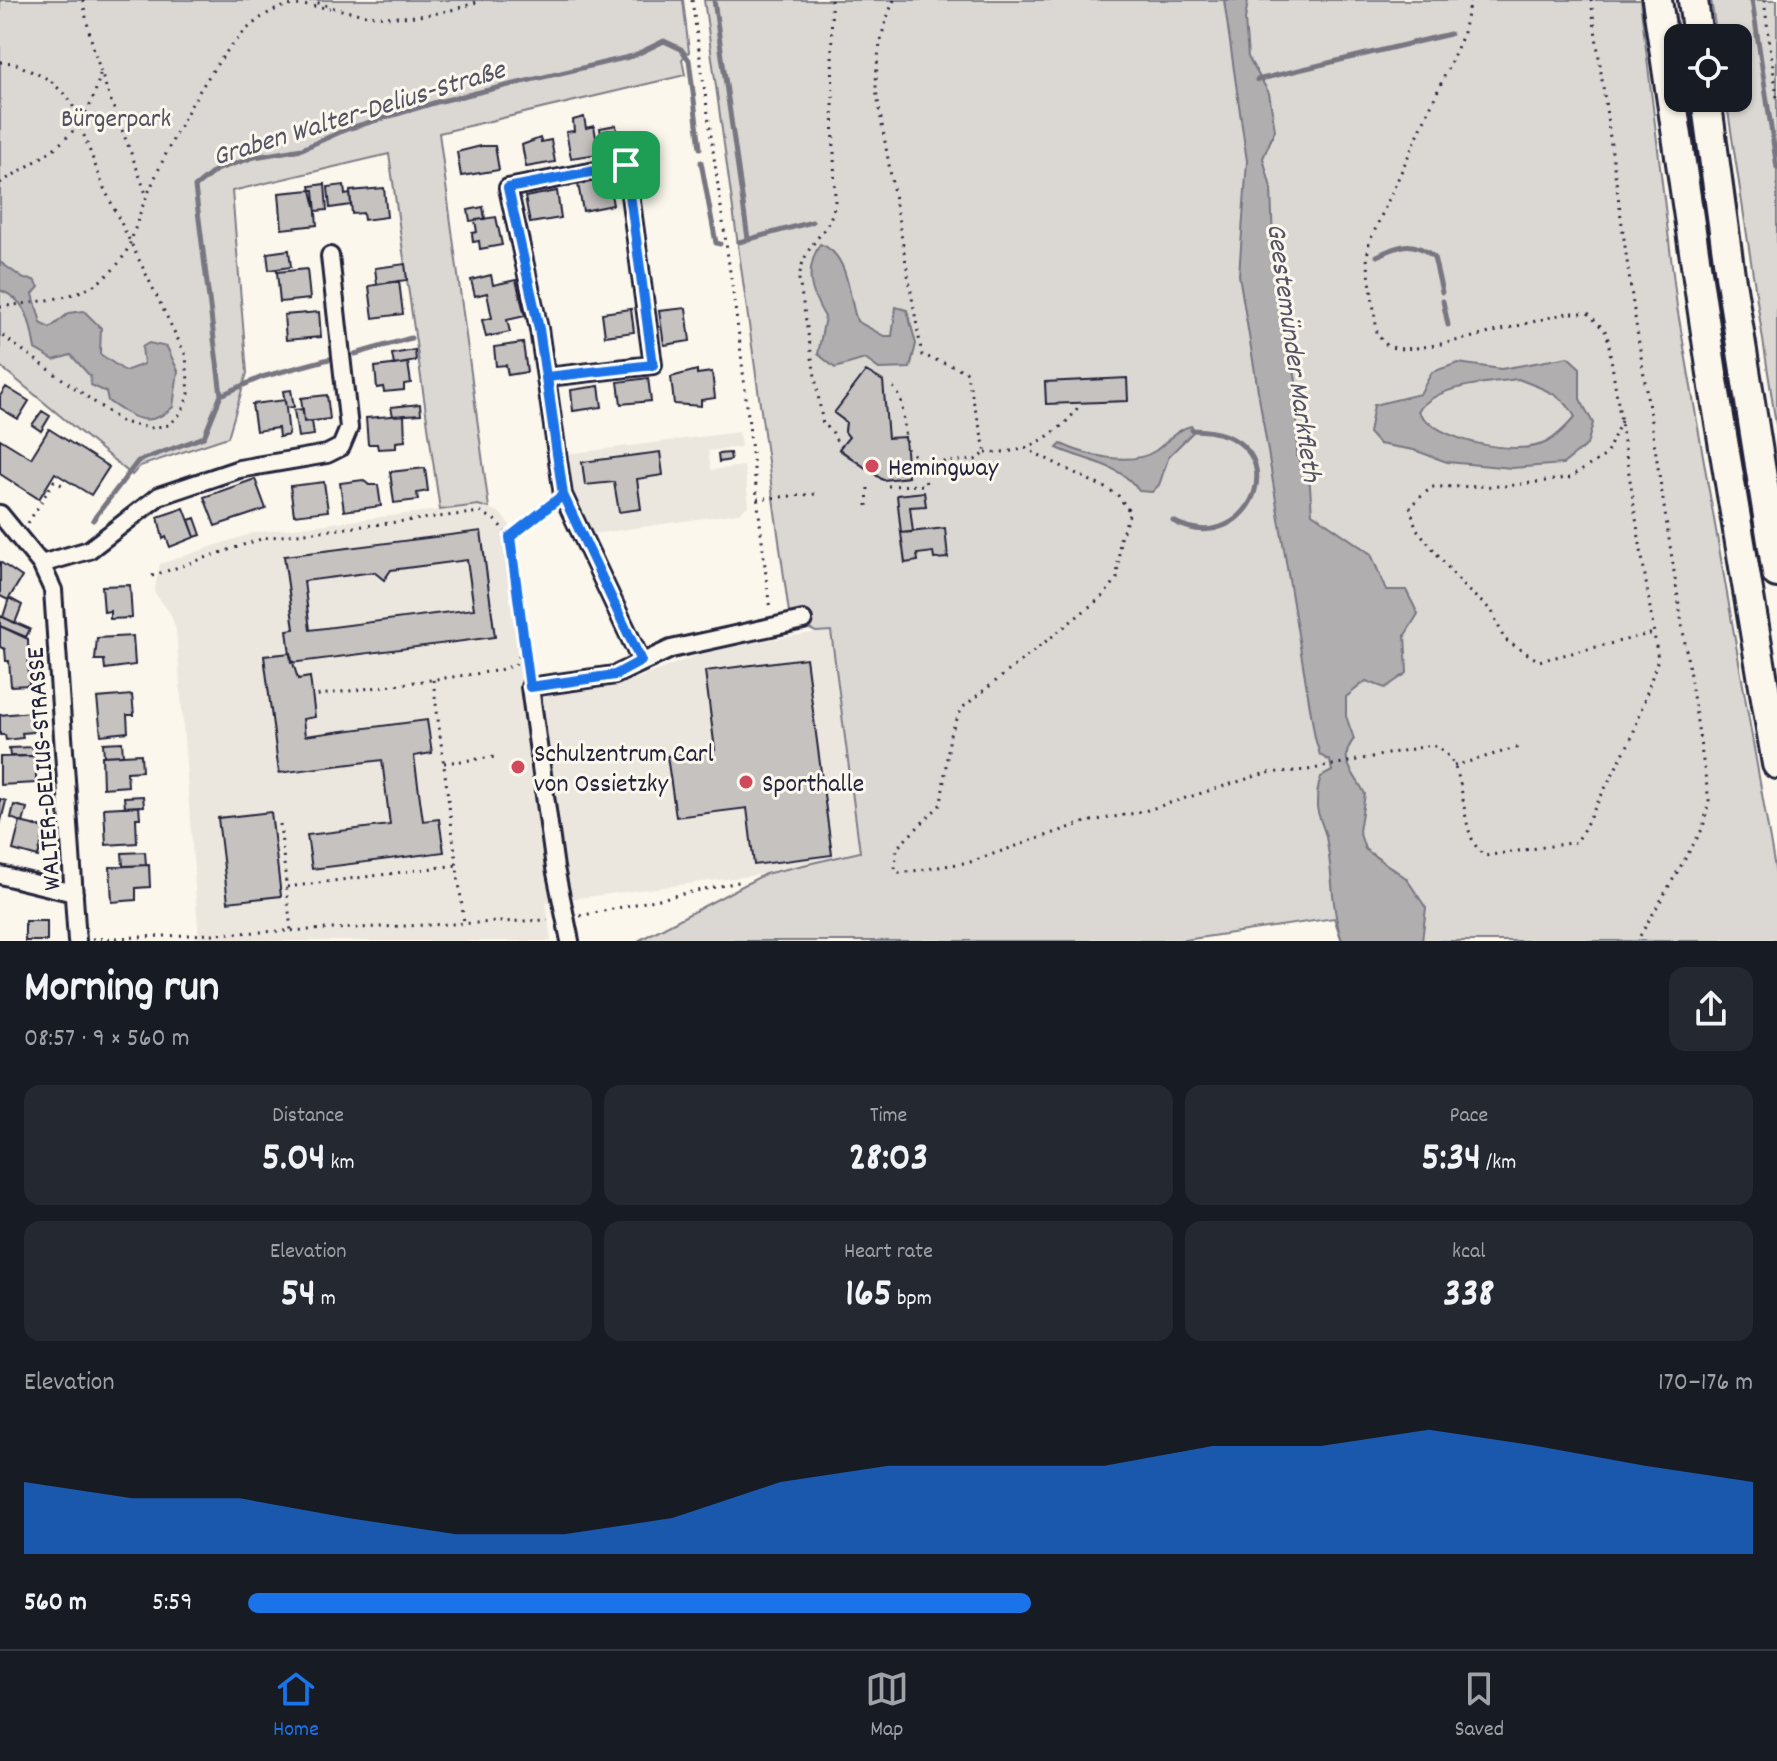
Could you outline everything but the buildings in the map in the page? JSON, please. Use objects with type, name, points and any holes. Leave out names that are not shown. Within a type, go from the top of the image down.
[{"type":"highway","points":[[1657,0],[1711,372],[1777,764]]},
{"type":"highway","points":[[1693,0],[1696,24]]},
{"type":"highway","points":[[1708,112],[1777,573]]},
{"type":"street","points":[[547,377],[653,365],[626,165],[508,188],[547,377],[563,495],[641,661]]},
{"type":"street","points":[[41,564],[89,550],[159,496],[239,469],[327,454],[341,447],[349,428],[330,256]]},
{"type":"street","name":"WALTER-DELIUS-STRASSE","points":[[0,514],[41,564],[53,590],[77,940]]},
{"type":"street","points":[[570,941],[555,868],[530,687],[615,675],[641,661],[720,636],[803,620]]},
{"type":"street","points":[[0,875],[74,893]]},
{"type":"path","points":[[83,0],[87,27],[115,116],[146,196]]},
{"type":"path","points":[[310,0],[330,8]]},
{"type":"path","points":[[0,307],[76,293],[99,282],[132,248],[136,220],[146,196],[218,59],[254,23],[286,6],[330,8],[395,18],[432,16],[482,0]]},
{"type":"path","points":[[692,0],[739,336],[772,628]]},
{"type":"path","points":[[831,0],[835,202],[833,217],[801,259],[799,279],[823,425],[831,429],[837,442]]},
{"type":"path","points":[[894,0],[885,21],[876,62],[876,90],[922,355],[966,371],[986,453]]},
{"type":"path","points":[[1025,448],[1117,494],[1128,505],[1130,512],[1120,539],[1117,579],[1103,596],[962,708],[950,735],[941,804],[897,848],[895,870],[900,873],[970,862],[1086,822],[1141,812],[1266,773],[1349,763],[1432,745],[1447,755],[1454,766],[1473,841],[1485,856],[1577,842],[1632,737],[1643,696],[1655,675],[1658,659],[1607,333],[1588,313],[1567,313],[1422,346],[1395,348],[1383,343],[1377,332],[1367,258],[1369,243],[1462,37],[1470,0]]},
{"type":"path","points":[[1591,0],[1633,304],[1709,800],[1703,828],[1637,941]]},
{"type":"path","points":[[1764,0],[1777,98]]},
{"type":"path","points":[[0,62],[14,63],[50,80],[71,101],[103,186],[186,356],[189,394],[181,413],[169,425],[150,428],[122,422],[0,334]]},
{"type":"path","points":[[0,183],[48,154],[81,125],[94,103],[101,70]]},
{"type":"path","points":[[888,486],[926,485],[923,463],[907,449],[901,398],[893,387]]},
{"type":"path","points":[[923,463],[975,460],[986,453],[1025,448],[1077,411],[1079,403]]},
{"type":"path","points":[[1621,421],[1606,455],[1569,478],[1507,486],[1432,487],[1410,506],[1416,528],[1464,587],[1492,611],[1504,639],[1539,661],[1655,632]]},
{"type":"path","points":[[19,537],[54,481],[64,486]]},
{"type":"path","points":[[867,506],[868,488]]},
{"type":"path","points":[[757,499],[815,494]]},
{"type":"path","points":[[510,537],[563,495]]},
{"type":"path","points":[[152,576],[264,538],[480,512],[494,519],[510,537],[530,687]]},
{"type":"path","points":[[312,696],[433,680],[515,665],[523,648]]},
{"type":"path","points":[[433,680],[465,923]]},
{"type":"path","points":[[1454,766],[1519,747]]},
{"type":"path","points":[[444,763],[495,757]]},
{"type":"path","points":[[280,824],[291,931]]},
{"type":"path","points":[[287,887],[457,865]]},
{"type":"path","points":[[77,940],[567,919],[743,881]]},
{"type":"shaded area","points":[[1224,0],[1248,0],[1245,20],[1248,57],[1269,93],[1275,130],[1263,158],[1271,188],[1274,270],[1286,312],[1297,388],[1297,457],[1309,474],[1312,513],[1371,554],[1386,590],[1406,590],[1418,614],[1405,635],[1407,673],[1385,688],[1366,681],[1346,697],[1346,716],[1354,739],[1347,761],[1365,794],[1359,831],[1365,849],[1406,878],[1426,908],[1422,941],[1342,941],[1338,928],[1326,837],[1317,807],[1321,777],[1332,771],[1330,761],[1320,755],[1315,738],[1239,275],[1247,161]]},
{"type":"shaded area","points":[[820,244],[830,249],[843,266],[857,321],[884,336],[892,336],[896,307],[907,310],[916,344],[910,368],[879,369],[865,359],[835,368],[818,354],[825,317],[813,290],[811,272]]},
{"type":"shaded area","points":[[0,262],[24,279],[34,280],[39,287],[33,294],[41,323],[50,328],[69,313],[84,311],[101,328],[100,354],[125,371],[144,364],[142,347],[149,343],[167,347],[178,371],[173,407],[156,418],[132,416],[108,401],[106,392],[91,385],[90,376],[71,355],[54,360],[35,349],[22,306],[0,290]]},
{"type":"shaded area","points":[[1568,357],[1580,368],[1580,399],[1593,423],[1587,445],[1563,464],[1512,468],[1447,462],[1414,450],[1379,444],[1369,433],[1374,405],[1420,394],[1432,372],[1458,363],[1501,369]],"holes":[[[1518,379],[1558,397],[1575,417],[1551,440],[1517,448],[1478,443],[1441,430],[1418,411],[1427,402],[1450,390]]]},
{"type":"shaded area","points":[[1191,426],[1195,430],[1169,456],[1159,485],[1152,492],[1139,491],[1113,469],[1057,448],[1061,444],[1108,458],[1134,458],[1155,451],[1176,433]]},
{"type":"shaded area","points":[[739,432],[741,447],[708,451],[711,470],[744,466],[749,505],[739,513],[593,534],[572,491],[567,454]]},
{"type":"shaded area","name":"Schulzentrum Carl von Ossietzky","points":[[478,505],[499,512],[515,531],[536,677],[607,666],[609,682],[639,678],[712,649],[831,630],[860,852],[765,874],[546,902],[551,941],[199,941],[176,629],[170,613],[154,592],[160,564],[253,533]]},
{"type":"green space","name":"Bürgerpark","points":[[0,0],[683,0],[689,52],[682,59],[685,75],[439,133],[489,508],[478,505],[440,510],[389,154],[232,191],[247,373],[228,437],[140,466],[132,475],[0,366]]},
{"type":"green space","points":[[704,0],[1640,0],[1677,307],[1777,880],[1777,941],[1342,941],[1334,918],[1178,941],[638,941],[765,874],[860,852],[831,631],[816,632],[790,620]],"holes":[[[834,413],[888,438],[908,477],[883,480],[839,450],[849,437],[845,432],[846,422]]]},
{"type":"green space","points":[[1711,0],[1777,0],[1777,431],[1728,112],[1752,112],[1752,24],[1715,24]]},
{"type":"waterway","points":[[714,0],[748,239]]},
{"type":"waterway","points":[[1752,0],[1777,168]]},
{"type":"waterway","points":[[1257,80],[1450,34]]},
{"type":"waterway","name":"Graben Walter-Delius-Straße","points":[[93,520],[138,461],[204,437],[221,395],[195,187],[216,170],[255,157],[302,149],[347,129],[437,102],[633,56],[664,41],[681,49],[689,60],[700,148]]},
{"type":"waterway","name":"Graben Walter-Delius-Straße","points":[[701,162],[716,243],[720,244]]},
{"type":"waterway","name":"Graben Walter-Delius-Straße","points":[[739,242],[812,222]]},
{"type":"waterway","points":[[1377,256],[1406,246],[1426,251],[1434,257],[1442,292]]},
{"type":"waterway","points":[[1443,301],[1448,325]]},
{"type":"waterway","points":[[355,354],[411,338]]},
{"type":"waterway","points":[[221,395],[262,377],[329,359]]},
{"type":"waterway","points":[[1173,521],[1201,529],[1225,525],[1244,511],[1254,492],[1256,471],[1248,451],[1227,436],[1192,430]]},
{"type":"place","name":"Hemingway","points":[[872,466]]},
{"type":"place","name":"Schulzentrum Carl von Ossietzky","points":[[518,767]]},
{"type":"place","name":"Sporthalle","points":[[746,782]]},
{"type":"route","points":[[626,165],[508,188],[539,329],[563,495],[641,661],[615,675],[530,687],[510,537],[563,495],[547,377],[653,365],[626,165]]},
{"type":"water label","name":"Geestemünder Markfleth","points":[[1296,352]]}]
